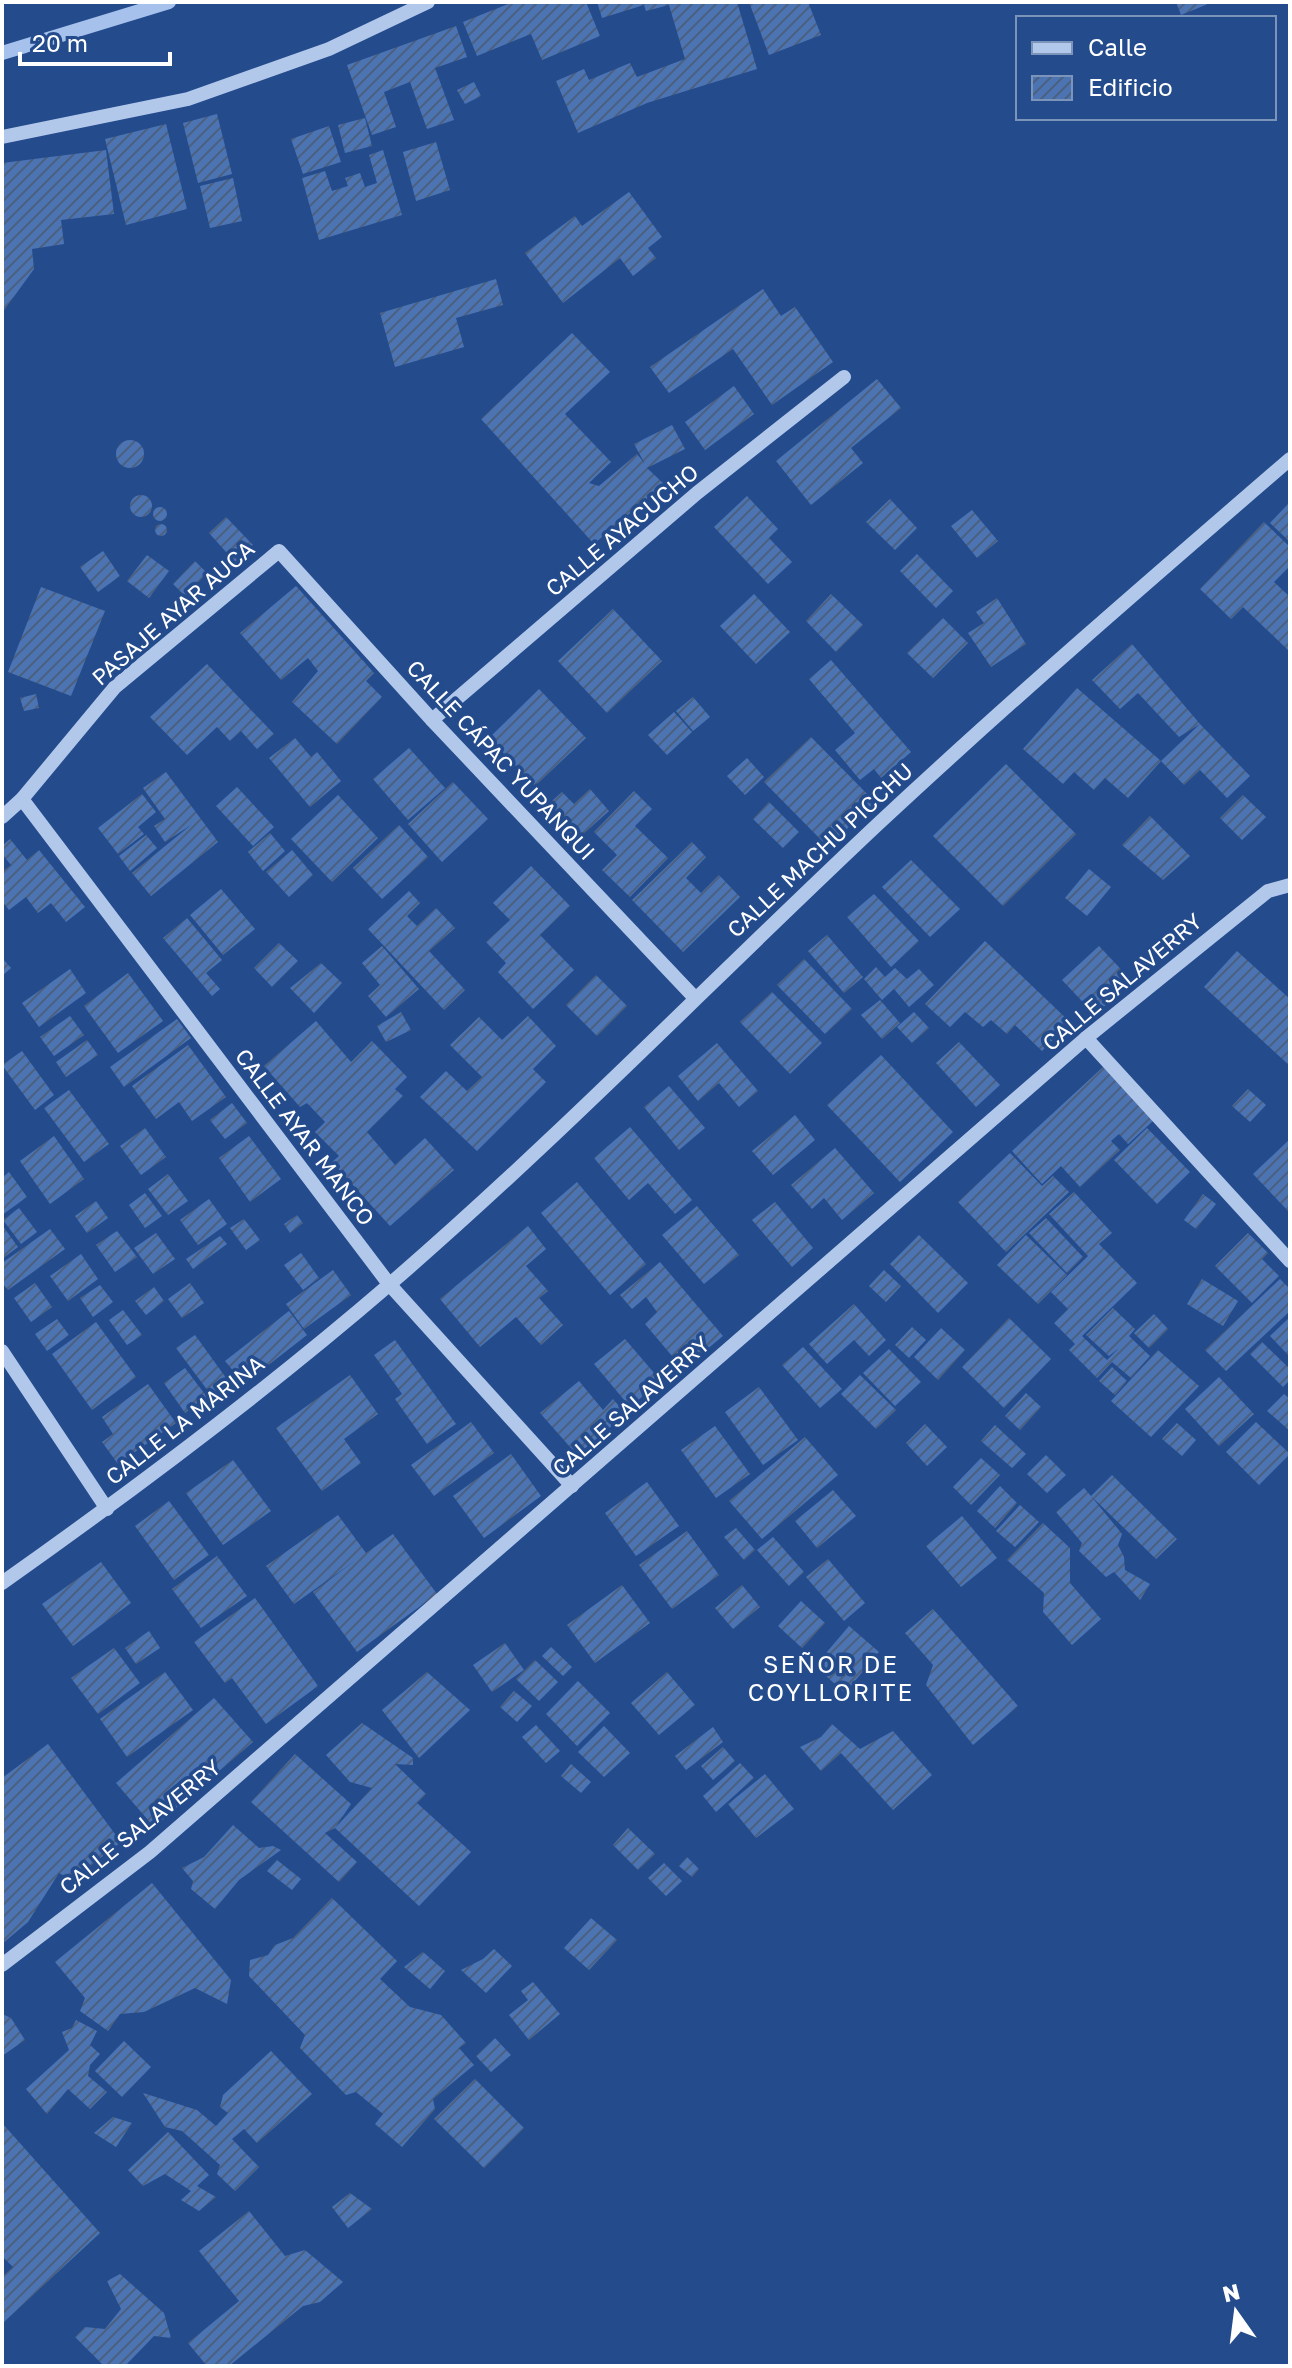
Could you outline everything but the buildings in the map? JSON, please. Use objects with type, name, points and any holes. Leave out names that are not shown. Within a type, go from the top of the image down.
[{"type":"street","points":[[2,137],[188,99],[329,49],[428,2]]},
{"type":"street","name":"CALLE AYACUCHO","points":[[432,720],[697,493],[844,377]]},
{"type":"street","name":"CALLE MACHU PICCHU","points":[[389,1284],[551,1137],[694,997],[1024,693],[1290,459]]},
{"type":"street","name":"CALLE CÁPAC YUPANQUI","points":[[279,551],[432,720],[694,997]]},
{"type":"street","name":"PASAJE AYAR AUCA","points":[[2,817],[22,799],[115,687],[279,551]]},
{"type":"street","name":"CALLE AYAR MANCO","points":[[22,799],[389,1284],[572,1486]]},
{"type":"street","name":"CALLE SALAVERRY","points":[[2,1965],[150,1852],[1086,1038],[1268,891],[1290,885]]},
{"type":"street","points":[[1086,1038],[1290,1261]]},
{"type":"street","name":"CALLE LA MARINA","points":[[2,1583],[158,1472],[389,1284]]},
{"type":"street","points":[[2,1351],[107,1509]]},
{"type":"waterway","points":[[2,53],[169,2]]},
{"type":"district","name":"SEÑOR DE COYLLORITE","points":[[831,1679]]}]
